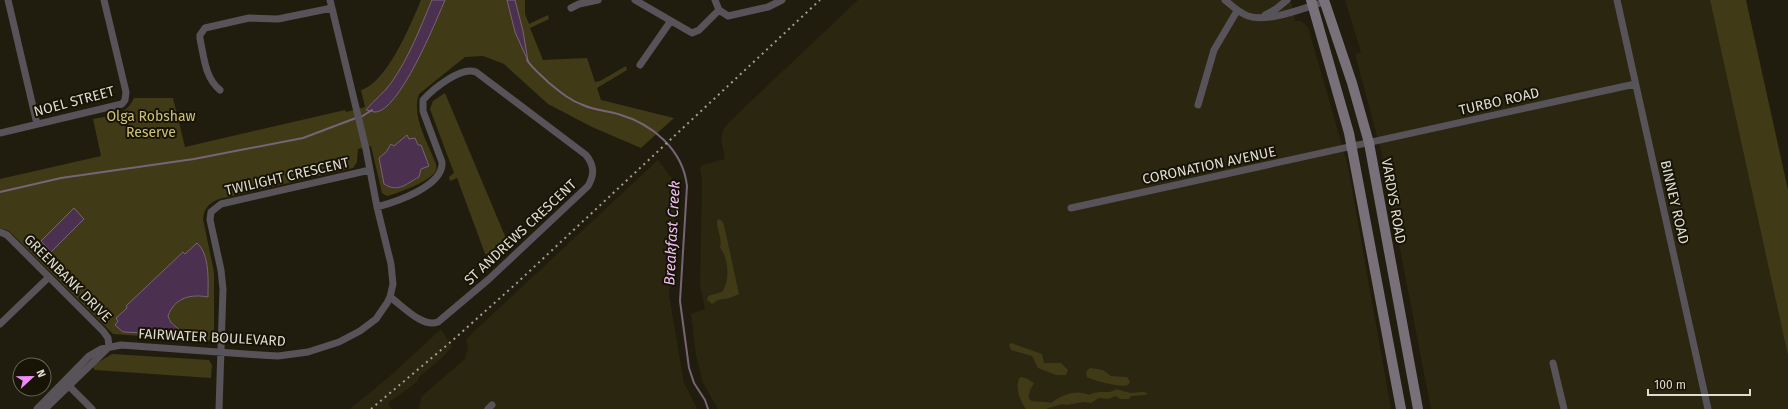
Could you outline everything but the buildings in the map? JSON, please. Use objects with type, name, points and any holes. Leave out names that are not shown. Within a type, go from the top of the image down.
[{"type":"main road","name":"VARDYS ROAD","points":[[1324,1],[1352,83],[1369,143],[1418,409]]},
{"type":"main road","points":[[1312,3],[1332,68],[1352,147],[1400,409]]},
{"type":"street","points":[[8,0],[37,124]]},
{"type":"street","name":"NOEL STREET","points":[[0,133],[118,106],[125,100],[126,92],[104,0]]},
{"type":"street","points":[[571,8],[579,4],[598,0]]},
{"type":"street","points":[[635,0],[670,22],[692,33],[699,30],[719,10]]},
{"type":"street","points":[[715,0],[719,10],[728,16],[768,7],[782,0]]},
{"type":"street","points":[[1225,0],[1237,11],[1259,18],[1276,9],[1287,0]]},
{"type":"street","name":"BINNEY ROAD","points":[[1617,0],[1708,409]]},
{"type":"street","name":"VARDYS ROAD","points":[[1259,18],[1272,16],[1312,3],[1324,1]]},
{"type":"street","points":[[220,90],[213,84],[208,75],[200,39],[202,27],[249,18],[278,20],[331,4]]},
{"type":"street","name":"FAIRWATER BOULEVARD","points":[[109,347],[121,345],[278,356],[318,350],[339,342],[368,326],[380,313],[390,297],[393,274],[377,207],[366,149],[331,4]]},
{"type":"street","points":[[1198,105],[1214,50],[1237,11]]},
{"type":"street","points":[[640,65],[670,22]]},
{"type":"street","name":"ST ANDREWS CRESCENT","points":[[377,207],[411,194],[439,176],[442,172],[442,162],[423,111],[423,100],[450,79],[466,70],[476,72],[586,155],[593,167],[592,180],[588,186],[483,284],[438,322],[431,324],[424,322],[390,297]]},
{"type":"street","name":"TURBO ROAD","points":[[1352,147],[1635,84]]},
{"type":"street","name":"CORONATION AVENUE","points":[[1071,208],[1352,147]]},
{"type":"street","name":"TWILIGHT CRESCENT","points":[[221,352],[223,279],[210,220],[210,215],[213,209],[221,204],[370,170]]},
{"type":"street","name":"GREENBANK DRIVE","points":[[0,232],[7,235],[104,332],[108,338],[109,347]]},
{"type":"street","points":[[0,324],[49,277]]},
{"type":"street","points":[[37,409],[89,365],[104,355],[109,347]]},
{"type":"street","points":[[219,409],[221,352]]},
{"type":"street","points":[[1553,363],[1564,409]]},
{"type":"street","points":[[45,409],[67,384]]},
{"type":"street","points":[[67,384],[92,409]]},
{"type":"shaded area","points":[[432,0],[445,0],[416,64],[395,97],[385,108],[375,112],[366,110],[388,87],[403,63],[414,43]]},
{"type":"shaded area","points":[[507,0],[515,0],[523,31],[528,61],[515,32]]},
{"type":"shaded area","points":[[858,0],[1291,0],[1295,21],[1301,21],[1308,27],[1348,166],[1391,409],[718,409],[703,383],[696,355],[691,314],[705,309],[700,285],[702,180],[700,168],[702,165],[725,159],[721,139],[723,130],[728,123]]},
{"type":"shaded area","points":[[1345,0],[1710,0],[1788,356],[1788,409],[1431,409],[1381,151],[1355,54],[1361,52]]},
{"type":"shaded area","points":[[407,135],[409,139],[415,138],[418,145],[421,145],[429,166],[421,169],[419,177],[406,185],[398,188],[389,187],[384,184],[379,158],[386,152],[391,144],[394,146]]},
{"type":"shaded area","points":[[658,160],[677,185],[669,295],[684,383],[697,409],[419,409],[421,397],[465,359],[468,347],[466,339]]},
{"type":"shaded area","points":[[74,208],[84,219],[51,252],[41,241]]},
{"type":"shaded area","points":[[197,243],[204,254],[206,261],[208,297],[196,296],[184,298],[171,310],[168,316],[169,320],[183,335],[123,332],[115,325],[118,321],[116,318],[127,308],[126,306],[183,252],[185,254]]},
{"type":"shaded area","points":[[441,329],[452,347],[442,358],[419,377],[417,382],[388,403],[392,409],[350,409],[390,376]]},
{"type":"green space","name":"Olga Robshaw Reserve","points":[[421,0],[525,0],[525,14],[529,24],[548,15],[549,19],[530,28],[543,60],[587,58],[595,82],[600,81],[626,66],[627,70],[597,88],[601,100],[674,118],[641,148],[592,127],[548,104],[504,64],[483,56],[465,57],[419,94],[417,111],[419,120],[436,164],[436,170],[433,174],[422,182],[387,196],[382,193],[371,146],[358,149],[357,162],[353,168],[219,199],[212,202],[208,206],[203,219],[214,272],[214,336],[209,341],[113,334],[9,231],[0,228],[0,179],[101,156],[93,119],[112,116],[122,112],[134,98],[173,98],[185,147],[345,110],[346,112],[365,107],[361,90],[371,85],[389,65]]},
{"type":"green space","points":[[1710,0],[1746,0],[1788,190],[1788,356]]},
{"type":"green space","points":[[445,93],[510,248],[490,267],[457,178],[450,181],[449,177],[454,173],[430,109],[433,101]]},
{"type":"green space","points":[[718,219],[722,221],[724,225],[739,294],[730,298],[718,300],[712,304],[707,300],[708,296],[722,292],[725,288],[727,276],[727,264],[720,248],[721,244],[717,225]]},
{"type":"green space","points":[[1011,343],[1042,354],[1044,363],[1061,363],[1068,370],[1066,375],[1056,375],[1038,368],[1032,356],[1011,350],[1009,345]]},
{"type":"green space","points":[[112,354],[209,360],[212,365],[211,378],[95,370],[92,366]]},
{"type":"green space","points":[[1090,368],[1103,370],[1111,376],[1127,377],[1130,382],[1128,385],[1120,386],[1095,380],[1087,377],[1086,372]]},
{"type":"green space","points":[[1020,377],[1026,378],[1034,383],[1029,396],[1032,401],[1036,402],[1051,403],[1069,394],[1084,393],[1089,395],[1096,392],[1110,392],[1117,389],[1130,393],[1147,393],[1146,395],[1131,396],[1129,399],[1120,399],[1116,396],[1108,399],[1099,398],[1091,403],[1084,402],[1067,405],[1062,404],[1046,409],[1026,409],[1018,393],[1018,381]]},
{"type":"waterway","name":"Breakfast Creek","points":[[527,60],[548,82],[573,101],[592,108],[631,118],[643,124],[664,140],[673,150],[679,161],[687,186],[680,301],[689,368],[694,383],[705,400],[708,409]]},
{"type":"waterway","points":[[361,117],[372,110]]},
{"type":"waterway","points":[[0,192],[61,178],[194,159],[303,138],[356,118]]},
{"type":"railway","points":[[371,409],[453,340],[519,281],[820,0]]}]
